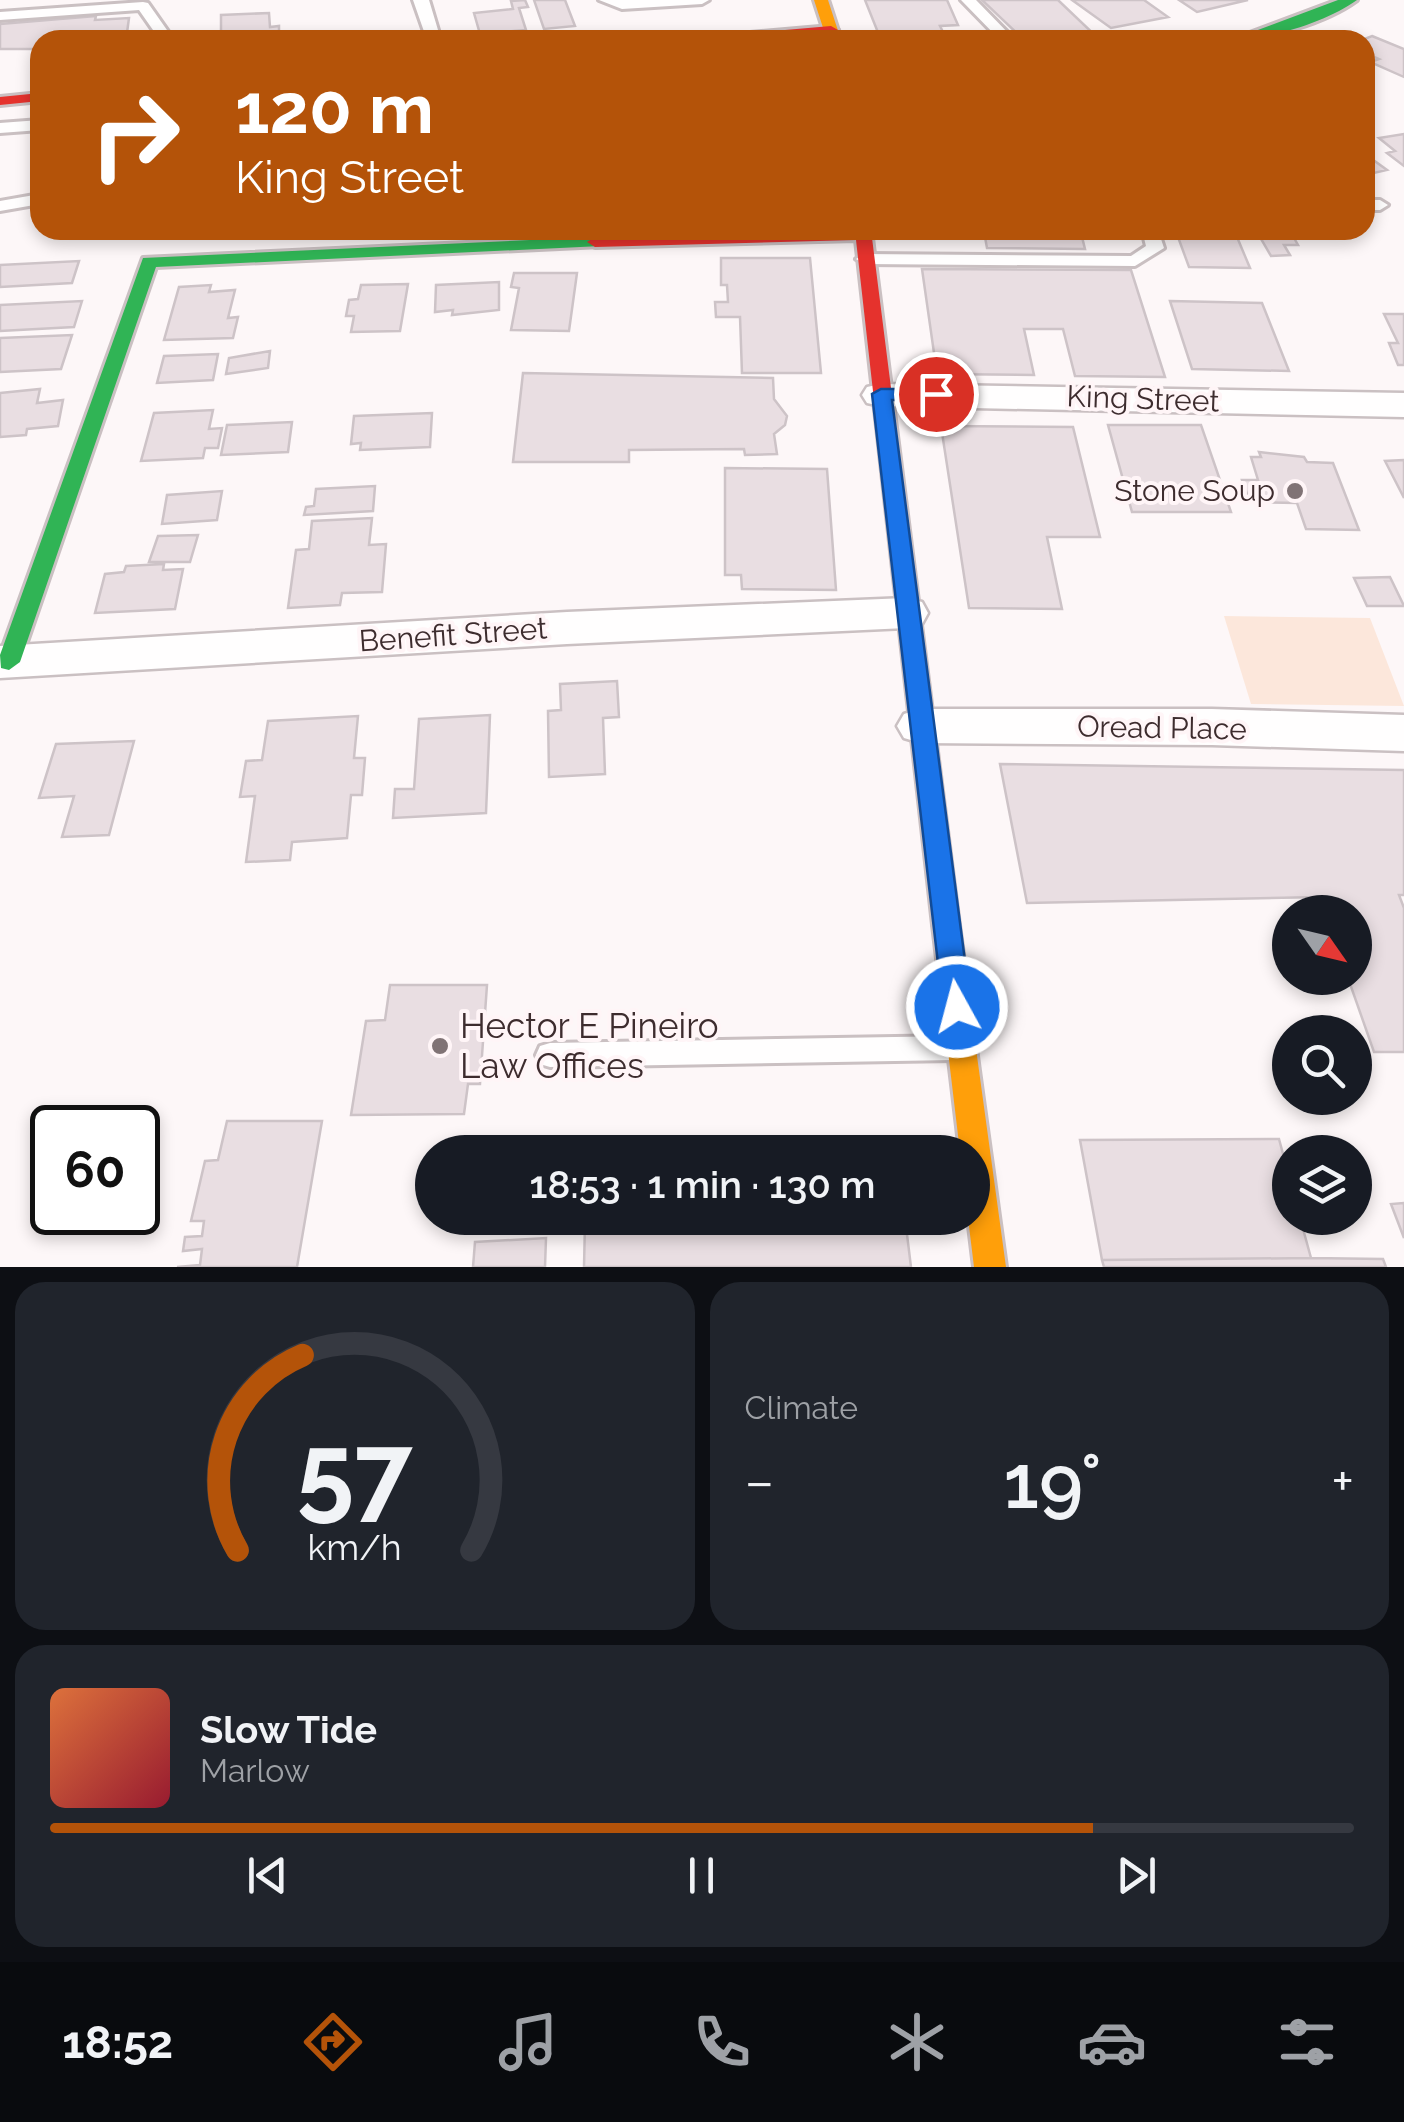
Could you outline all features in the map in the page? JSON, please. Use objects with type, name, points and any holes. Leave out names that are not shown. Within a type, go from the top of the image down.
[{"type":"street","points":[[820,0],[830,30]]},
{"type":"street","points":[[1273,30],[1350,0]]},
{"type":"street","points":[[0,101],[30,98]]},
{"type":"street","points":[[4,662],[149,262],[458,240]]},
{"type":"street","points":[[738,240],[864,241],[906,613],[990,1267]]},
{"type":"street","name":"King Street","points":[[881,394],[1404,406]]},
{"type":"street","name":"Benefit Street","points":[[4,662],[567,628],[906,613]]},
{"type":"street","name":"Oread Place","points":[[920,726],[1404,733]]},
{"type":"lane","points":[[420,0],[431,30]]},
{"type":"lane","points":[[606,0],[622,6],[702,0]]},
{"type":"lane","points":[[968,0],[998,30]]},
{"type":"lane","points":[[0,16],[143,6],[160,30]]},
{"type":"lane","points":[[0,128],[30,125]]},
{"type":"lane","points":[[0,206],[30,201]]},
{"type":"lane","points":[[864,241],[1134,260],[1155,248],[1153,240]]},
{"type":"lane","points":[[550,1055],[963,1048]]},
{"type":"shaded area","points":[[1224,616],[1370,618],[1404,706],[1251,704]]},
{"type":"building","points":[[525,0],[528,7],[519,8],[526,30],[479,30],[474,13],[513,9],[511,1]]},
{"type":"building","points":[[534,0],[565,0],[575,26],[544,29]]},
{"type":"building","points":[[865,0],[947,0],[958,25],[940,26],[942,30],[877,30]]},
{"type":"building","points":[[982,0],[1058,0],[1090,30],[1014,30]]},
{"type":"building","points":[[1072,0],[1144,0],[1168,17],[1111,28]]},
{"type":"building","points":[[1179,0],[1248,0],[1197,12]]},
{"type":"building","points":[[269,13],[270,27],[279,26],[279,30],[221,30],[221,15]]},
{"type":"building","points":[[96,16],[95,20],[129,18],[127,30],[30,30],[30,49],[0,49],[0,24]]},
{"type":"building","points":[[1375,37],[1404,49],[1404,77],[1375,64],[1379,59],[1375,57]]},
{"type":"building","points":[[1404,134],[1404,166],[1387,153],[1395,151],[1379,138]]},
{"type":"building","points":[[1375,161],[1387,170],[1375,173]]},
{"type":"building","points":[[986,240],[1083,240],[1085,249],[987,248]]},
{"type":"building","points":[[1179,240],[1238,240],[1250,268],[1189,267]]},
{"type":"building","points":[[1262,240],[1295,240],[1298,245],[1284,245],[1290,255],[1271,256]]},
{"type":"building","points":[[721,258],[810,258],[821,373],[742,373],[740,317],[716,317],[715,302],[728,302],[727,285],[721,285]]},
{"type":"building","points":[[79,261],[72,283],[0,287],[0,265]]},
{"type":"building","points":[[922,269],[1131,270],[1165,377],[1075,376],[1063,329],[1024,329],[1034,375],[937,374]]},
{"type":"building","points":[[514,273],[577,273],[569,331],[511,330],[519,288],[511,287]]},
{"type":"building","points":[[499,282],[499,310],[452,315],[453,310],[435,312],[436,285]]},
{"type":"building","points":[[408,284],[400,331],[351,332],[354,316],[346,316],[349,300],[358,299],[361,285]]},
{"type":"building","points":[[211,285],[209,292],[235,290],[228,318],[238,317],[233,338],[164,340],[179,287]]},
{"type":"building","points":[[82,301],[74,327],[0,331],[0,305]]},
{"type":"building","points":[[1170,301],[1262,303],[1289,371],[1192,369]]},
{"type":"building","points":[[1384,314],[1404,314],[1404,365],[1398,365],[1389,343],[1398,343]]},
{"type":"building","points":[[72,335],[61,369],[0,372],[0,338]]},
{"type":"building","points":[[270,351],[268,368],[226,374],[229,358]]},
{"type":"building","points":[[218,354],[213,380],[157,383],[164,356]]},
{"type":"building","points":[[523,373],[773,378],[774,399],[787,416],[785,425],[774,434],[777,454],[745,455],[744,449],[629,450],[629,462],[513,462]]},
{"type":"building","points":[[40,389],[37,403],[63,400],[58,426],[0,437],[0,393]]},
{"type":"building","points":[[213,410],[209,429],[222,428],[218,448],[205,448],[203,458],[141,461],[154,413]]},
{"type":"building","points":[[432,413],[430,447],[360,450],[361,443],[351,444],[354,416]]},
{"type":"building","points":[[292,422],[288,452],[221,455],[227,425]]},
{"type":"building","points":[[1108,425],[1201,425],[1231,512],[1132,512]]},
{"type":"building","points":[[941,426],[1073,427],[1100,537],[1047,537],[1062,609],[969,608]]},
{"type":"building","name":"Stone Soup","points":[[1259,452],[1333,463],[1359,530],[1306,529],[1297,503],[1250,502],[1242,480],[1258,480],[1251,457],[1261,457]]},
{"type":"building","points":[[1404,460],[1404,498],[1385,461]]},
{"type":"building","points":[[725,468],[827,469],[836,590],[742,589],[741,575],[725,575]]},
{"type":"building","points":[[375,486],[373,511],[304,515],[306,507],[314,506],[316,489]]},
{"type":"building","points":[[222,491],[217,520],[162,524],[167,495]]},
{"type":"building","points":[[372,518],[369,545],[386,544],[382,592],[342,593],[340,605],[288,608],[296,550],[309,549],[312,521]]},
{"type":"building","points":[[198,535],[190,562],[149,562],[158,536]]},
{"type":"building","points":[[164,564],[163,570],[183,569],[175,609],[95,613],[105,574],[124,572],[126,566]]},
{"type":"building","points":[[1390,577],[1404,606],[1367,606],[1354,578]]},
{"type":"building","points":[[617,681],[619,717],[603,718],[605,774],[549,777],[548,711],[561,710],[560,684]]},
{"type":"building","points":[[490,715],[486,813],[393,818],[395,789],[414,789],[419,719]]},
{"type":"building","points":[[358,716],[354,758],[365,758],[362,795],[351,795],[347,838],[292,842],[290,860],[246,862],[255,796],[240,797],[246,761],[262,760],[268,721]]},
{"type":"building","points":[[134,741],[109,835],[62,837],[74,796],[39,798],[56,744]]},
{"type":"building","points":[[1000,764],[1404,770],[1404,895],[1399,895],[1404,908],[1404,1052],[1374,1052],[1372,1015],[1361,1015],[1354,995],[1372,995],[1372,895],[1027,903]]},
{"type":"building","points":[[390,985],[487,985],[480,1084],[468,1084],[464,1114],[351,1115],[366,1021],[385,1020]]},
{"type":"building","points":[[227,1121],[322,1121],[297,1267],[177,1267],[200,1265],[202,1249],[183,1251],[185,1237],[202,1236],[204,1221],[191,1221],[205,1161],[218,1160]]},
{"type":"building","points":[[1272,1139],[1272,1235],[1305,1235],[1311,1258],[1102,1260],[1080,1140]]},
{"type":"building","points":[[1404,1203],[1404,1238],[1391,1204]]},
{"type":"building","points":[[585,1235],[907,1235],[911,1267],[584,1267]]},
{"type":"building","points":[[546,1238],[545,1267],[473,1267],[475,1242]]},
{"type":"building","points":[[1383,1259],[1386,1267],[1104,1267],[1102,1260]]},
{"type":"traffic: fast","points":[[1273,30],[1350,0]]},
{"type":"traffic: fast","points":[[9,662],[149,262],[595,242]]},
{"type":"traffic: slow","points":[[821,0],[831,30]]},
{"type":"traffic: slow","points":[[946,925],[990,1267]]},
{"type":"traffic: jam","points":[[0,101],[30,98]]},
{"type":"traffic: jam","points":[[595,242],[672,240]]},
{"type":"traffic: jam","points":[[864,240],[946,925]]},
{"type":"place","name":"Stone Soup","points":[[1295,491]]},
{"type":"place","name":"Hector E Pineiro Law Offices","points":[[440,1046]]},
{"type":"route","points":[[936,394],[881,394],[957,1007]]}]
